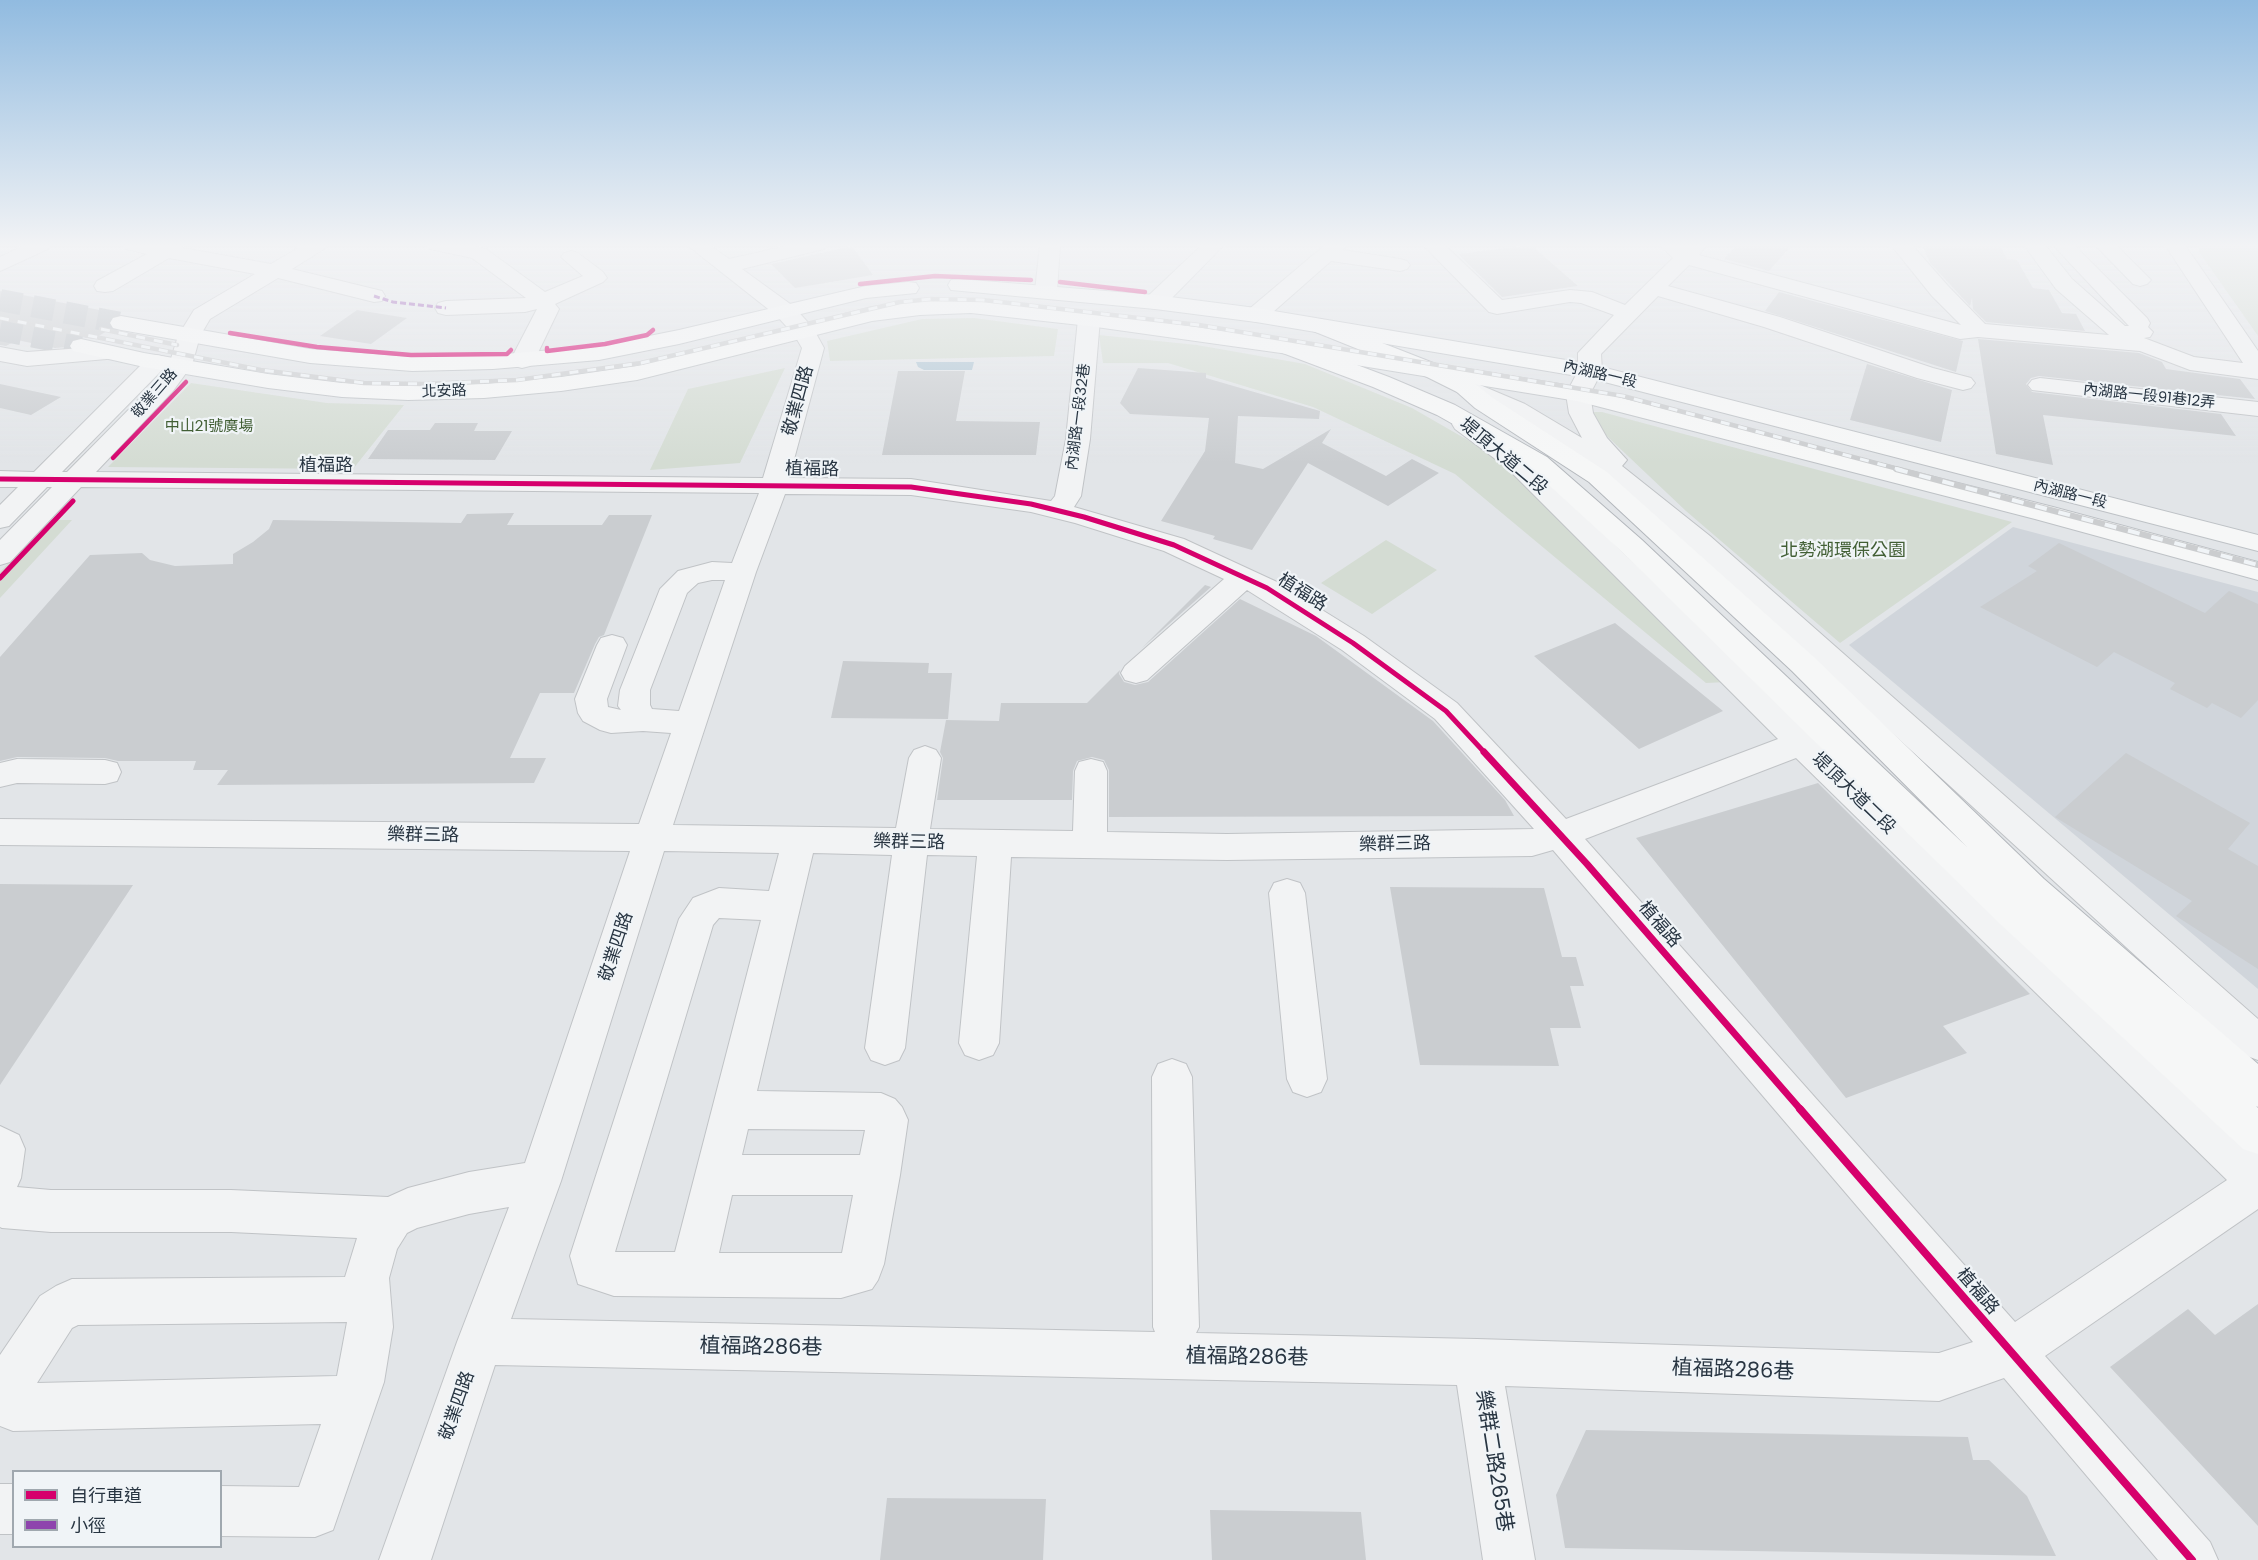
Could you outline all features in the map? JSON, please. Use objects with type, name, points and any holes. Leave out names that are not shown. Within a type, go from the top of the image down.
[{"type":"main road","name":"北安路","points":[[121,323],[310,356],[412,364],[522,361],[598,353],[679,337],[754,318]]},
{"type":"main road","name":"內湖路一段","points":[[805,333],[859,318]]},
{"type":"main road","name":"內湖路一段","points":[[1078,318],[1288,346],[1578,394],[2044,513],[2258,571]]},
{"type":"main road","name":"內湖路一段","points":[[1273,318],[1590,371],[2258,543]]},
{"type":"main road","name":"堤頂大道二段","points":[[1321,326],[1433,371],[1456,399],[1538,462],[1632,546],[2013,914],[2258,1135]]},
{"type":"main road","name":"北安路","points":[[81,346],[268,381],[342,390],[408,393],[484,391],[561,384],[637,373],[805,333]]},
{"type":"main road","name":"堤頂大道二段","points":[[1288,346],[1456,399],[1484,403],[1598,477],[1803,664],[2031,889],[2258,1089]]},
{"type":"street","name":"敬業三路","points":[[0,520],[41,479],[168,364],[200,318]]},
{"type":"street","points":[[522,361],[544,318]]},
{"type":"street","points":[[792,318],[805,333]]},
{"type":"street","points":[[1623,318],[1589,353],[1590,371],[1578,394],[1581,413],[1596,442],[1700,542]]},
{"type":"street","points":[[1757,318],[1925,373],[1964,383]]},
{"type":"street","points":[[1913,318],[1960,332],[1978,330],[2144,345],[2190,363],[2258,370]]},
{"type":"street","points":[[1966,318],[1978,330]]},
{"type":"street","points":[[2103,318],[2120,333],[2147,332],[2133,318]]},
{"type":"street","points":[[2223,318],[2258,370]]},
{"type":"street","name":"內湖路一段32巷","points":[[1058,511],[1068,496],[1078,439],[1089,319]]},
{"type":"street","name":"敬業四路","points":[[405,1560],[480,1342],[540,1180],[651,838],[742,572],[775,485],[813,348],[805,333]]},
{"type":"street","points":[[0,354],[27,359],[110,353]]},
{"type":"street","name":"敬業三路","points":[[0,556],[165,386],[168,364]]},
{"type":"street","name":"內湖路一段91巷12弄","points":[[2040,386],[2258,409]]},
{"type":"street","name":"堤頂大道二段","points":[[1456,399],[1516,409],[1598,459],[1700,542],[2258,1043]]},
{"type":"street","name":"堤頂大道二段","points":[[1456,399],[1515,462],[1801,743],[2258,1183]]},
{"type":"street","name":"植福路","points":[[0,479],[911,487],[1031,504],[1084,516],[1174,545],[1267,588],[1353,643],[1446,711],[1587,864],[2192,1560]]},
{"type":"street","points":[[643,720],[634,706],[635,690],[674,589],[688,577],[712,571],[742,572]]},
{"type":"street","points":[[1136,673],[1244,578]]},
{"type":"street","points":[[612,645],[591,699],[594,713],[611,722],[643,720],[690,723]]},
{"type":"street","name":"樂群三路","points":[[0,832],[651,838],[1227,847],[1532,843],[1606,819],[1801,743]]},
{"type":"street","points":[[885,1048],[911,843],[925,758]]},
{"type":"street","points":[[0,775],[18,771],[105,772]]},
{"type":"street","points":[[1090,845],[1092,771]]},
{"type":"street","points":[[691,1275],[799,841]]},
{"type":"street","points":[[979,1044],[995,844]]},
{"type":"street","points":[[1287,893],[1307,1079]]},
{"type":"street","points":[[732,1110],[881,1112],[887,1120],[879,1175],[862,1264],[856,1273],[841,1276],[614,1274],[594,1268],[592,1256],[697,919],[706,908],[719,903],[783,906]]},
{"type":"street","points":[[1172,1077],[1176,1327]]},
{"type":"street","points":[[0,1146],[4,1149],[0,1178]]},
{"type":"street","points":[[716,1175],[879,1175]]},
{"type":"street","points":[[222,1511],[315,1512],[360,1382],[370,1327],[367,1278],[378,1240],[392,1218],[408,1209],[540,1180]]},
{"type":"street","name":"植福路286巷","points":[[480,1342],[1477,1362],[1938,1377],[2010,1353],[2258,1183]]},
{"type":"street","points":[[0,1204],[2,1207],[51,1211],[231,1211],[392,1218]]},
{"type":"street","points":[[353,1400],[13,1407],[4,1399],[6,1388],[56,1312],[72,1302],[368,1299]]},
{"type":"street","name":"樂群二路265巷","points":[[1477,1362],[1509,1560]]},
{"type":"shaded area","points":[[2013,527],[2258,592],[2258,989],[1849,645]]},
{"type":"green space","points":[[974,318],[1058,329],[1054,356],[830,361],[827,341],[922,319]]},
{"type":"green space","points":[[2245,318],[2258,318],[2258,336]]},
{"type":"green space","points":[[1099,335],[1197,345],[1305,364],[1412,408],[1492,454],[1587,543],[1727,682],[1706,683],[1455,474],[1313,407],[1168,363],[1103,363]]},
{"type":"green space","points":[[785,368],[740,463],[650,470],[688,389]]},
{"type":"green space","name":"中山21號廣場","points":[[191,383],[327,403],[404,405],[353,469],[108,467]]},
{"type":"green space","name":"北勢湖環保公園","points":[[1590,412],[1602,412],[2012,522],[1840,643],[1686,511],[1591,421]]},
{"type":"green space","points":[[49,520],[72,520],[0,598],[0,572]]},
{"type":"green space","points":[[1386,540],[1437,570],[1372,614],[1321,583]]},
{"type":"water","points":[[916,362],[974,362],[972,370],[924,370],[918,367]]},
{"type":"building","points":[[0,318],[111,318],[108,322],[111,329],[93,339],[81,337],[72,339],[68,347],[55,348],[17,340],[6,346],[0,345]]},
{"type":"building","points":[[346,318],[407,318],[371,344],[320,336]]},
{"type":"building","points":[[1786,318],[1876,318],[1963,341],[1956,372]]},
{"type":"building","points":[[1982,318],[2078,318],[2085,331],[1986,322]]},
{"type":"building","points":[[1978,339],[2139,353],[2162,362],[2166,369],[2240,379],[2255,399],[2039,376],[2031,378],[2026,384],[2032,392],[2221,414],[2236,436],[2043,415],[2053,465],[1996,454]]},
{"type":"building","points":[[1867,364],[1952,390],[1941,442],[1850,420]]},
{"type":"building","points":[[1138,368],[1206,373],[1206,378],[1320,411],[1319,419],[1238,416],[1235,463],[1263,469],[1331,429],[1322,443],[1386,476],[1412,459],[1439,473],[1388,506],[1308,463],[1252,550],[1213,539],[1215,536],[1161,521],[1205,451],[1209,418],[1130,414],[1120,403]]},
{"type":"building","points":[[898,371],[965,371],[956,421],[1040,422],[1036,455],[882,455]]},
{"type":"building","points":[[0,384],[61,397],[31,415],[0,408]]},
{"type":"building","points":[[435,423],[478,423],[474,431],[512,431],[495,460],[368,459],[388,430],[430,430]]},
{"type":"building","points":[[514,513],[507,525],[602,525],[609,515],[652,515],[604,635],[599,637],[595,644],[574,693],[540,693],[510,758],[546,758],[534,783],[217,785],[228,770],[193,770],[196,761],[17,757],[0,761],[0,657],[90,555],[142,553],[150,560],[175,566],[233,564],[233,554],[269,529],[273,520],[461,523],[467,514]]},
{"type":"building","points":[[2059,543],[2205,613],[2229,591],[2258,604],[2258,700],[2241,718],[2212,703],[2207,708],[2170,689],[2175,683],[2114,652],[2097,667],[1980,607],[2037,571],[2028,566]]},
{"type":"building","points":[[1205,585],[1211,587],[1142,648]]},
{"type":"building","points":[[1240,599],[1316,636],[1433,721],[1505,800],[1514,816],[1109,817],[1109,770],[1104,760],[1092,757],[1077,761],[1073,771],[1072,800],[937,800],[943,758],[940,752],[946,720],[999,721],[1001,703],[1087,703],[1120,670],[1119,674],[1124,682],[1135,685],[1148,682]]},
{"type":"building","points":[[1615,623],[1723,711],[1639,749],[1534,656]]},
{"type":"building","points":[[843,661],[929,663],[928,673],[952,673],[948,719],[831,718]]},
{"type":"building","points":[[2126,753],[2250,823],[2228,849],[2258,866],[2258,969],[2176,916],[2192,901],[2055,817]]},
{"type":"building","points":[[1818,783],[2030,994],[1943,1026],[1967,1053],[1846,1098],[1636,838]]},
{"type":"building","points":[[0,884],[133,885],[0,1085]]},
{"type":"building","points":[[1390,887],[1544,888],[1562,957],[1576,957],[1584,986],[1570,986],[1581,1028],[1550,1028],[1559,1066],[1420,1065]]},
{"type":"building","points":[[2258,1304],[2258,1526],[2110,1367],[2188,1309],[2215,1335]]},
{"type":"building","points":[[1586,1430],[1968,1437],[1973,1460],[1989,1460],[2027,1496],[2056,1556],[1565,1548],[1556,1495]]},
{"type":"building","points":[[887,1498],[1046,1499],[1043,1560],[880,1560]]},
{"type":"building","points":[[1210,1510],[1361,1512],[1366,1560],[1212,1560]]},
{"type":"tunnel","points":[[94,318],[121,323]]},
{"type":"tunnel","points":[[0,330],[81,346]]},
{"type":"railway","points":[[0,318],[261,370],[364,383],[425,384],[517,380],[641,363],[833,318]]},
{"type":"railway","points":[[1137,318],[1199,325],[1623,396],[1902,470]]},
{"type":"railway","points":[[101,329],[177,345]]},
{"type":"railway","points":[[1896,469],[2258,565]]},
{"type":"cycle path","points":[[547,348],[547,351],[605,344],[647,335],[653,330]]},
{"type":"cycle path","points":[[230,333],[317,347],[411,355],[507,354],[511,350]]},
{"type":"cycle path","points":[[113,458],[186,382]]},
{"type":"cycle path","points":[[0,479],[911,487],[1031,504],[1084,517],[1174,545],[1267,588],[1353,643],[1446,711],[1587,864],[2192,1560]]},
{"type":"cycle path","points":[[0,578],[73,501]]}]
